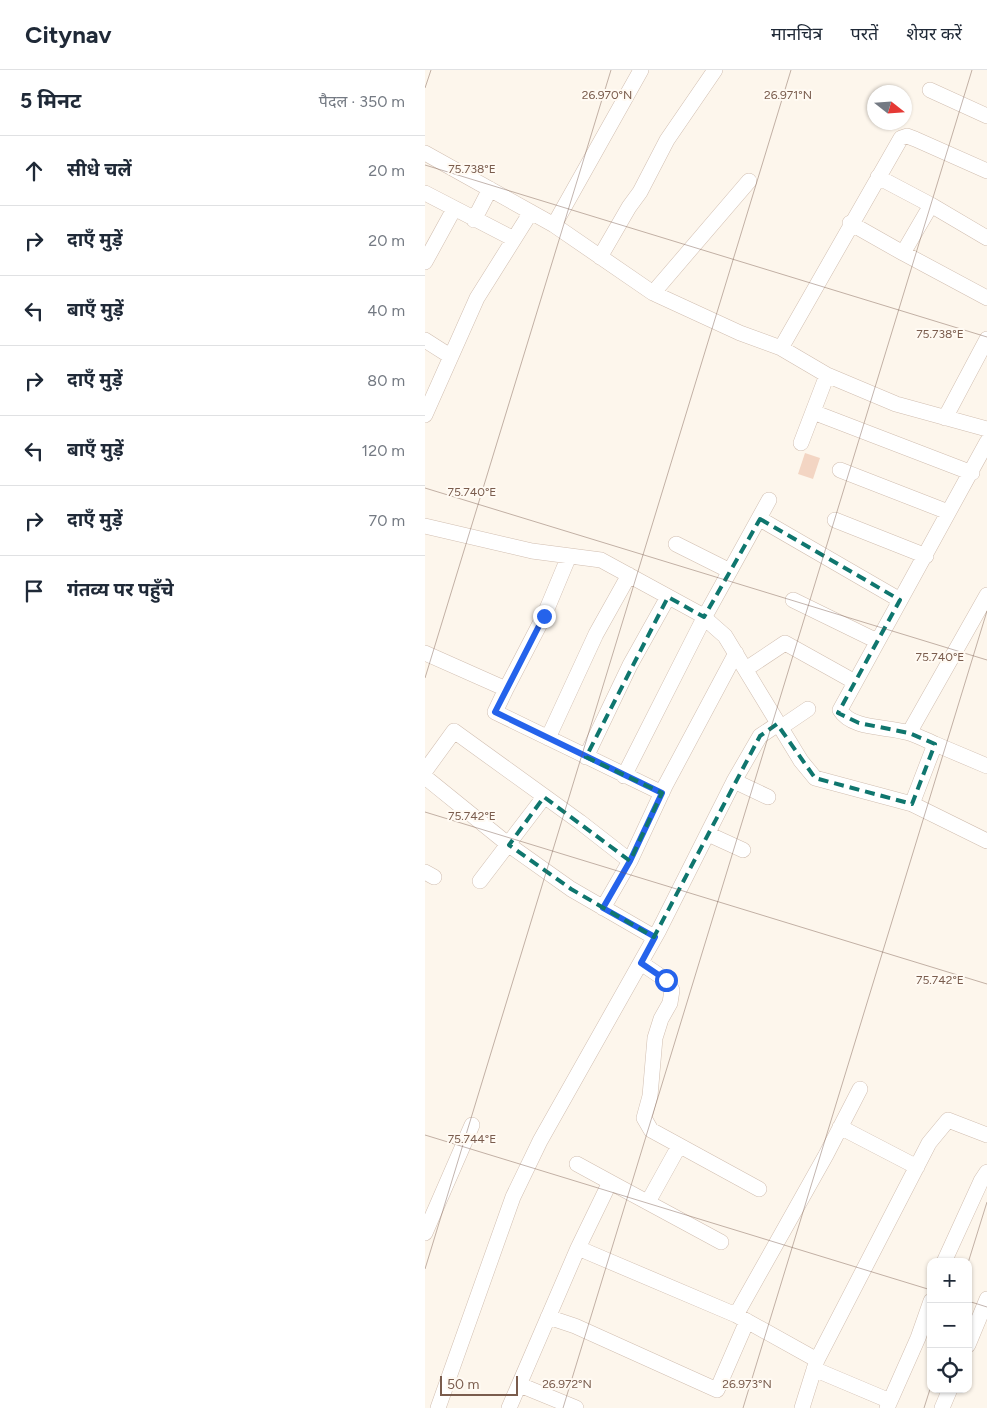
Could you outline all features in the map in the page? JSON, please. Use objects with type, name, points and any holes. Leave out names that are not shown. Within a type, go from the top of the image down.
[{"type":"street","points":[[554,225],[641,70]]},
{"type":"street","points":[[600,257],[629,207],[640,192],[667,140],[715,70]]},
{"type":"street","points":[[930,90],[987,116]]},
{"type":"street","points":[[781,348],[850,223],[901,138],[907,136],[987,171]]},
{"type":"street","points":[[425,153],[554,225],[653,292],[740,333],[781,348],[827,375],[896,404],[987,429]]},
{"type":"street","points":[[878,177],[987,238]]},
{"type":"street","points":[[653,292],[749,181]]},
{"type":"street","points":[[474,220],[490,190]]},
{"type":"street","points":[[425,193],[513,239]]},
{"type":"street","points":[[903,253],[931,205]]},
{"type":"street","points":[[425,262],[454,209]]},
{"type":"street","points":[[425,415],[477,298],[503,253],[531,212]]},
{"type":"street","points":[[850,223],[987,298]]},
{"type":"street","points":[[945,418],[987,339]]},
{"type":"street","points":[[425,341],[450,356]]},
{"type":"street","points":[[801,443],[827,375]]},
{"type":"street","points":[[813,412],[972,473]]},
{"type":"street","points":[[987,442],[972,473],[840,710],[843,716],[859,723],[909,733],[987,766]]},
{"type":"street","points":[[840,470],[949,512]]},
{"type":"street","points":[[624,776],[660,700],[703,618],[769,500]]},
{"type":"street","points":[[759,519],[900,600]]},
{"type":"street","points":[[835,520],[926,556]]},
{"type":"street","points":[[425,526],[532,551],[601,560],[629,575],[703,618],[725,636],[801,761],[815,778],[911,804],[987,841]]},
{"type":"street","points":[[676,544],[730,571]]},
{"type":"street","points":[[569,556],[544,616],[505,689],[495,712],[662,793]]},
{"type":"street","points":[[548,738],[596,634],[629,575]]},
{"type":"street","points":[[909,733],[987,595]]},
{"type":"street","points":[[586,757],[630,665],[668,597]]},
{"type":"street","points":[[793,600],[877,642]]},
{"type":"street","points":[[746,669],[785,643],[855,682]]},
{"type":"street","points":[[425,653],[505,689]]},
{"type":"street","points":[[603,908],[630,861],[662,793],[736,653]]},
{"type":"street","points":[[438,1408],[513,1197],[540,1141],[641,963],[759,736],[808,709]]},
{"type":"street","points":[[425,771],[454,731],[630,861]]},
{"type":"street","points":[[911,804],[935,744]]},
{"type":"street","points":[[425,777],[509,845],[571,889],[655,937]]},
{"type":"street","points":[[734,781],[768,797]]},
{"type":"street","points":[[480,881],[544,797]]},
{"type":"street","points":[[708,834],[743,850]]},
{"type":"street","points":[[641,963],[666,980],[672,990],[670,1003],[661,1019],[655,1038],[650,1096],[645,1118],[651,1130],[759,1189]]},
{"type":"street","points":[[548,1317],[575,1326],[717,1390],[741,1318],[860,1088]]},
{"type":"street","points":[[802,1408],[815,1365],[929,1143],[948,1120],[987,1135]]},
{"type":"street","points":[[425,1233],[472,1125]]},
{"type":"street","points":[[840,1127],[917,1168]]},
{"type":"street","points":[[647,1202],[679,1146]]},
{"type":"street","points":[[577,1164],[721,1242]]},
{"type":"street","points":[[946,1258],[987,1172]]},
{"type":"street","points":[[509,1408],[578,1248],[609,1182]]},
{"type":"street","points":[[578,1248],[741,1318],[815,1365],[888,1404],[918,1338],[930,1303]]},
{"type":"street","points":[[972,1340],[982,1328],[987,1299]]},
{"type":"street","points":[[519,1385],[577,1408]]},
{"type":"street","points":[[942,1408],[948,1393]]},
{"type":"highlighted area","points":[[760,519],[900,600],[838,713],[859,723],[909,733],[935,744],[912,804],[815,778],[777,724],[760,736],[654,937],[571,889],[509,845],[544,797],[630,861],[662,793],[586,757],[668,597],[704,617]]},
{"type":"building","points":[[805,453],[820,458],[813,479],[798,474]]},
{"type":"route","points":[[544,616],[505,689],[495,712],[662,793],[630,861],[603,908],[655,937],[641,963],[666,980]]}]
